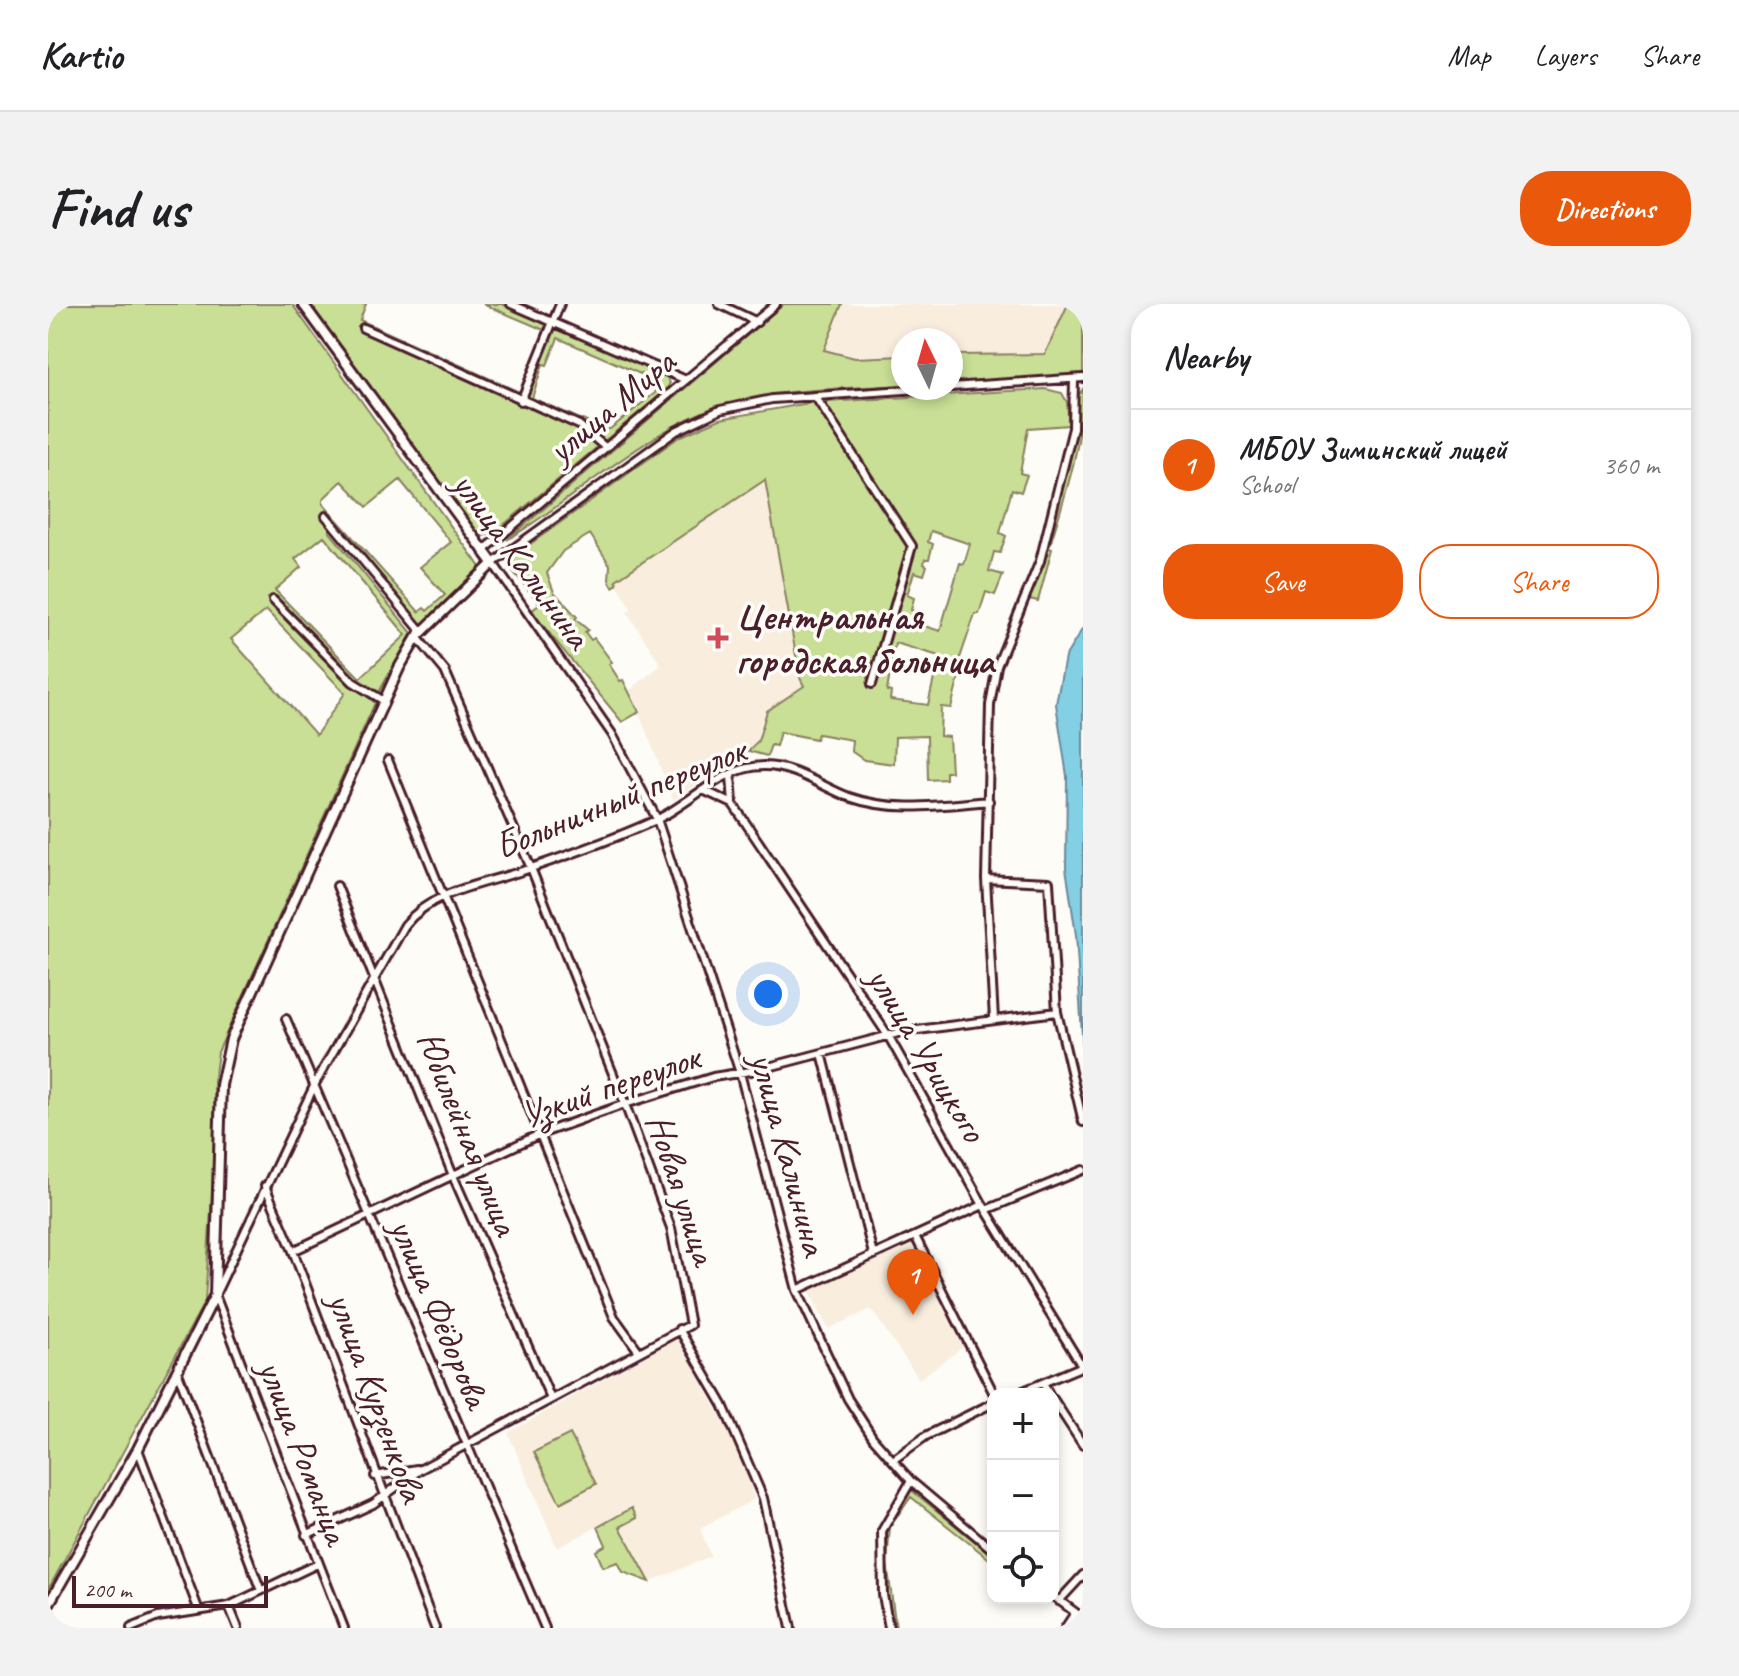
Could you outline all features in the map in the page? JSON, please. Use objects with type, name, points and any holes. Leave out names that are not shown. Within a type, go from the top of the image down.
[{"type":"street","name":"улица Калинина","points":[[303,304],[381,415],[493,563],[612,734],[657,819],[740,1073],[797,1290],[848,1399],[873,1438],[911,1481],[987,1545]]},
{"type":"street","points":[[511,304],[686,380]]},
{"type":"street","points":[[521,401],[560,304]]},
{"type":"street","points":[[719,304],[757,322]]},
{"type":"street","name":"улица Мира","points":[[483,551],[776,304]]},
{"type":"street","points":[[363,328],[579,425],[605,447]]},
{"type":"street","points":[[963,386],[1083,378]]},
{"type":"street","points":[[994,1019],[986,879],[990,705],[997,666],[1040,561],[1073,428],[1074,380]]},
{"type":"street","points":[[48,1605],[138,1449],[215,1295],[221,1085],[231,1039],[384,701],[420,634],[493,563],[676,431],[720,410],[772,399],[891,391]]},
{"type":"street","points":[[815,396],[912,546],[872,684]]},
{"type":"street","name":"Новая улица","points":[[326,516],[420,634],[445,671],[531,868],[671,1228],[690,1325],[679,1329]]},
{"type":"street","points":[[273,600],[353,682],[384,701]]},
{"type":"street","points":[[388,760],[614,1317],[638,1350]]},
{"type":"street","name":"Больничный переулок","points":[[215,1295],[316,1082],[375,977],[414,915],[442,897],[531,868],[657,819],[703,790],[751,767],[777,767],[850,797],[897,807],[989,801]]},
{"type":"street","points":[[703,790],[733,804],[731,775]]},
{"type":"street","name":"улица Урицкого","points":[[733,804],[889,1037],[985,1208],[1083,1366]]},
{"type":"street","points":[[986,879],[1049,882],[1057,1012],[1083,1122]]},
{"type":"street","name":"Юбилейная улица","points":[[337,886],[454,1178],[551,1399]]},
{"type":"street","name":"Узкий переулок","points":[[293,1251],[454,1178],[540,1134],[625,1104],[713,1077],[889,1037],[1057,1012]]},
{"type":"street","name":"улица Фёдорова","points":[[286,1019],[316,1082],[369,1216],[545,1628]]},
{"type":"street","points":[[822,1053],[873,1254]]},
{"type":"street","points":[[797,1290],[915,1236],[1083,1170]]},
{"type":"street","name":"улица Курзенкова","points":[[265,1186],[293,1251],[375,1476],[435,1628]]},
{"type":"street","points":[[915,1236],[991,1388]]},
{"type":"street","name":"улица Романца","points":[[215,1295],[344,1628]]},
{"type":"street","points":[[306,1535],[383,1496],[421,1469],[679,1329],[723,1405],[763,1498],[791,1628]]},
{"type":"street","points":[[1031,1388],[1083,1366]]},
{"type":"street","points":[[178,1373],[261,1591]]},
{"type":"street","points":[[1043,1383],[1046,1388]]},
{"type":"street","points":[[893,1460],[926,1436],[987,1406]]},
{"type":"street","points":[[1059,1408],[1083,1445]]},
{"type":"street","points":[[138,1449],[199,1611]]},
{"type":"street","points":[[375,1476],[421,1469]]},
{"type":"street","points":[[889,1628],[883,1595],[882,1531],[911,1481]]},
{"type":"street","points":[[131,1628],[229,1606],[317,1564]]},
{"type":"street","points":[[1059,1596],[1083,1575]]},
{"type":"street","points":[[1059,1601],[1083,1618]]},
{"type":"street","points":[[229,1606],[238,1628]]},
{"type":"street","points":[[1065,1628],[1075,1613]]},
{"type":"shaded area","points":[[842,304],[1068,304],[1045,354],[963,355],[963,328],[891,328],[891,356],[855,358],[824,350]]},
{"type":"shaded area","name":"Центральная городская больница","points":[[765,480],[800,678],[805,686],[761,722],[758,741],[748,751],[673,800],[630,690],[661,665],[627,612],[631,609],[615,580]]},
{"type":"shaded area","points":[[908,1243],[917,1246],[966,1345],[919,1379],[871,1309],[828,1329],[809,1290]]},
{"type":"shaded area","points":[[677,1338],[723,1420],[748,1475],[754,1499],[700,1529],[711,1556],[650,1582],[620,1526],[632,1508],[557,1548],[508,1433]]},
{"type":"green space","points":[[48,304],[292,304],[480,567],[424,623],[419,624],[334,526],[329,531],[412,633],[379,692],[353,678],[272,598],[269,601],[325,659],[375,703],[218,1052],[214,1082],[215,1149],[205,1301],[48,1590]],"holes":[[[400,480],[451,542],[420,567],[445,595],[427,611],[424,608],[419,612],[323,504],[323,499],[342,481],[367,507]],[[324,536],[406,635],[360,678],[275,590],[301,567],[295,559]],[[266,610],[345,693],[316,735],[231,639]]]},
{"type":"green space","points":[[310,304],[366,304],[360,320],[517,391],[522,392],[555,328],[666,376],[670,383],[666,390],[495,532],[479,537]],"holes":[[[558,338],[659,382],[655,393],[610,429],[603,429],[532,398],[543,364],[547,365]]]},
{"type":"green space","points":[[483,304],[502,304],[547,324],[544,330]]},
{"type":"green space","points":[[784,304],[842,304],[824,350],[855,358],[891,356],[891,386],[769,395],[726,404],[699,414],[614,464],[507,540]]},
{"type":"green space","points":[[1068,304],[1083,304],[1083,374],[963,382],[963,355],[1045,354]]},
{"type":"green space","points":[[1045,389],[1062,393],[1067,402],[1069,425],[1028,428],[1020,473],[1027,475],[1021,492],[1012,489],[1000,533],[1006,536],[1000,553],[994,552],[989,571],[1003,575],[995,595],[986,592],[979,614],[975,614],[959,661],[963,662],[951,708],[941,707],[940,736],[949,737],[951,772],[946,772],[946,779],[928,780],[927,736],[895,737],[894,764],[864,760],[851,751],[852,740],[818,734],[816,739],[780,732],[776,746],[771,745],[767,756],[748,751],[758,741],[767,711],[804,686],[800,678],[765,480],[616,580],[617,584],[613,587],[609,580],[610,565],[590,534],[563,551],[547,573],[554,592],[588,630],[585,632],[591,640],[594,638],[612,662],[609,664],[620,681],[623,680],[639,712],[622,722],[531,611],[540,604],[512,570],[515,555],[679,437],[720,419],[809,403],[891,398],[963,400],[963,394]],"holes":[[[931,531],[970,544],[964,564],[960,563],[940,631],[915,623],[918,612],[911,610],[914,598],[907,595],[914,572],[924,575],[927,566],[925,559],[929,559],[933,544],[928,542]],[[895,643],[939,656],[928,705],[890,700],[891,692],[887,691]]]},
{"type":"green space","points":[[1083,389],[1080,430],[1067,489],[1049,548],[1052,549],[1038,601],[1029,599],[1043,557],[1076,399]]},
{"type":"green space","points":[[570,1434],[596,1484],[560,1503],[534,1452]]},
{"type":"green space","points":[[910,1489],[987,1551],[987,1557],[911,1497],[890,1527],[887,1563],[896,1628],[892,1628],[886,1589],[887,1526]]},
{"type":"green space","points":[[632,1508],[637,1518],[620,1527],[650,1582],[623,1572],[618,1562],[603,1567],[596,1551],[606,1545],[598,1527]]},
{"type":"water","points":[[1083,628],[1083,1052],[1076,935],[1066,868],[1067,776],[1056,704],[1065,657]]},
{"type":"place","name":"Центральная городская больница","points":[[718,638]]},
{"type":"place","name":"МБОУ Зиминский лицей","points":[[913,1315]]}]
